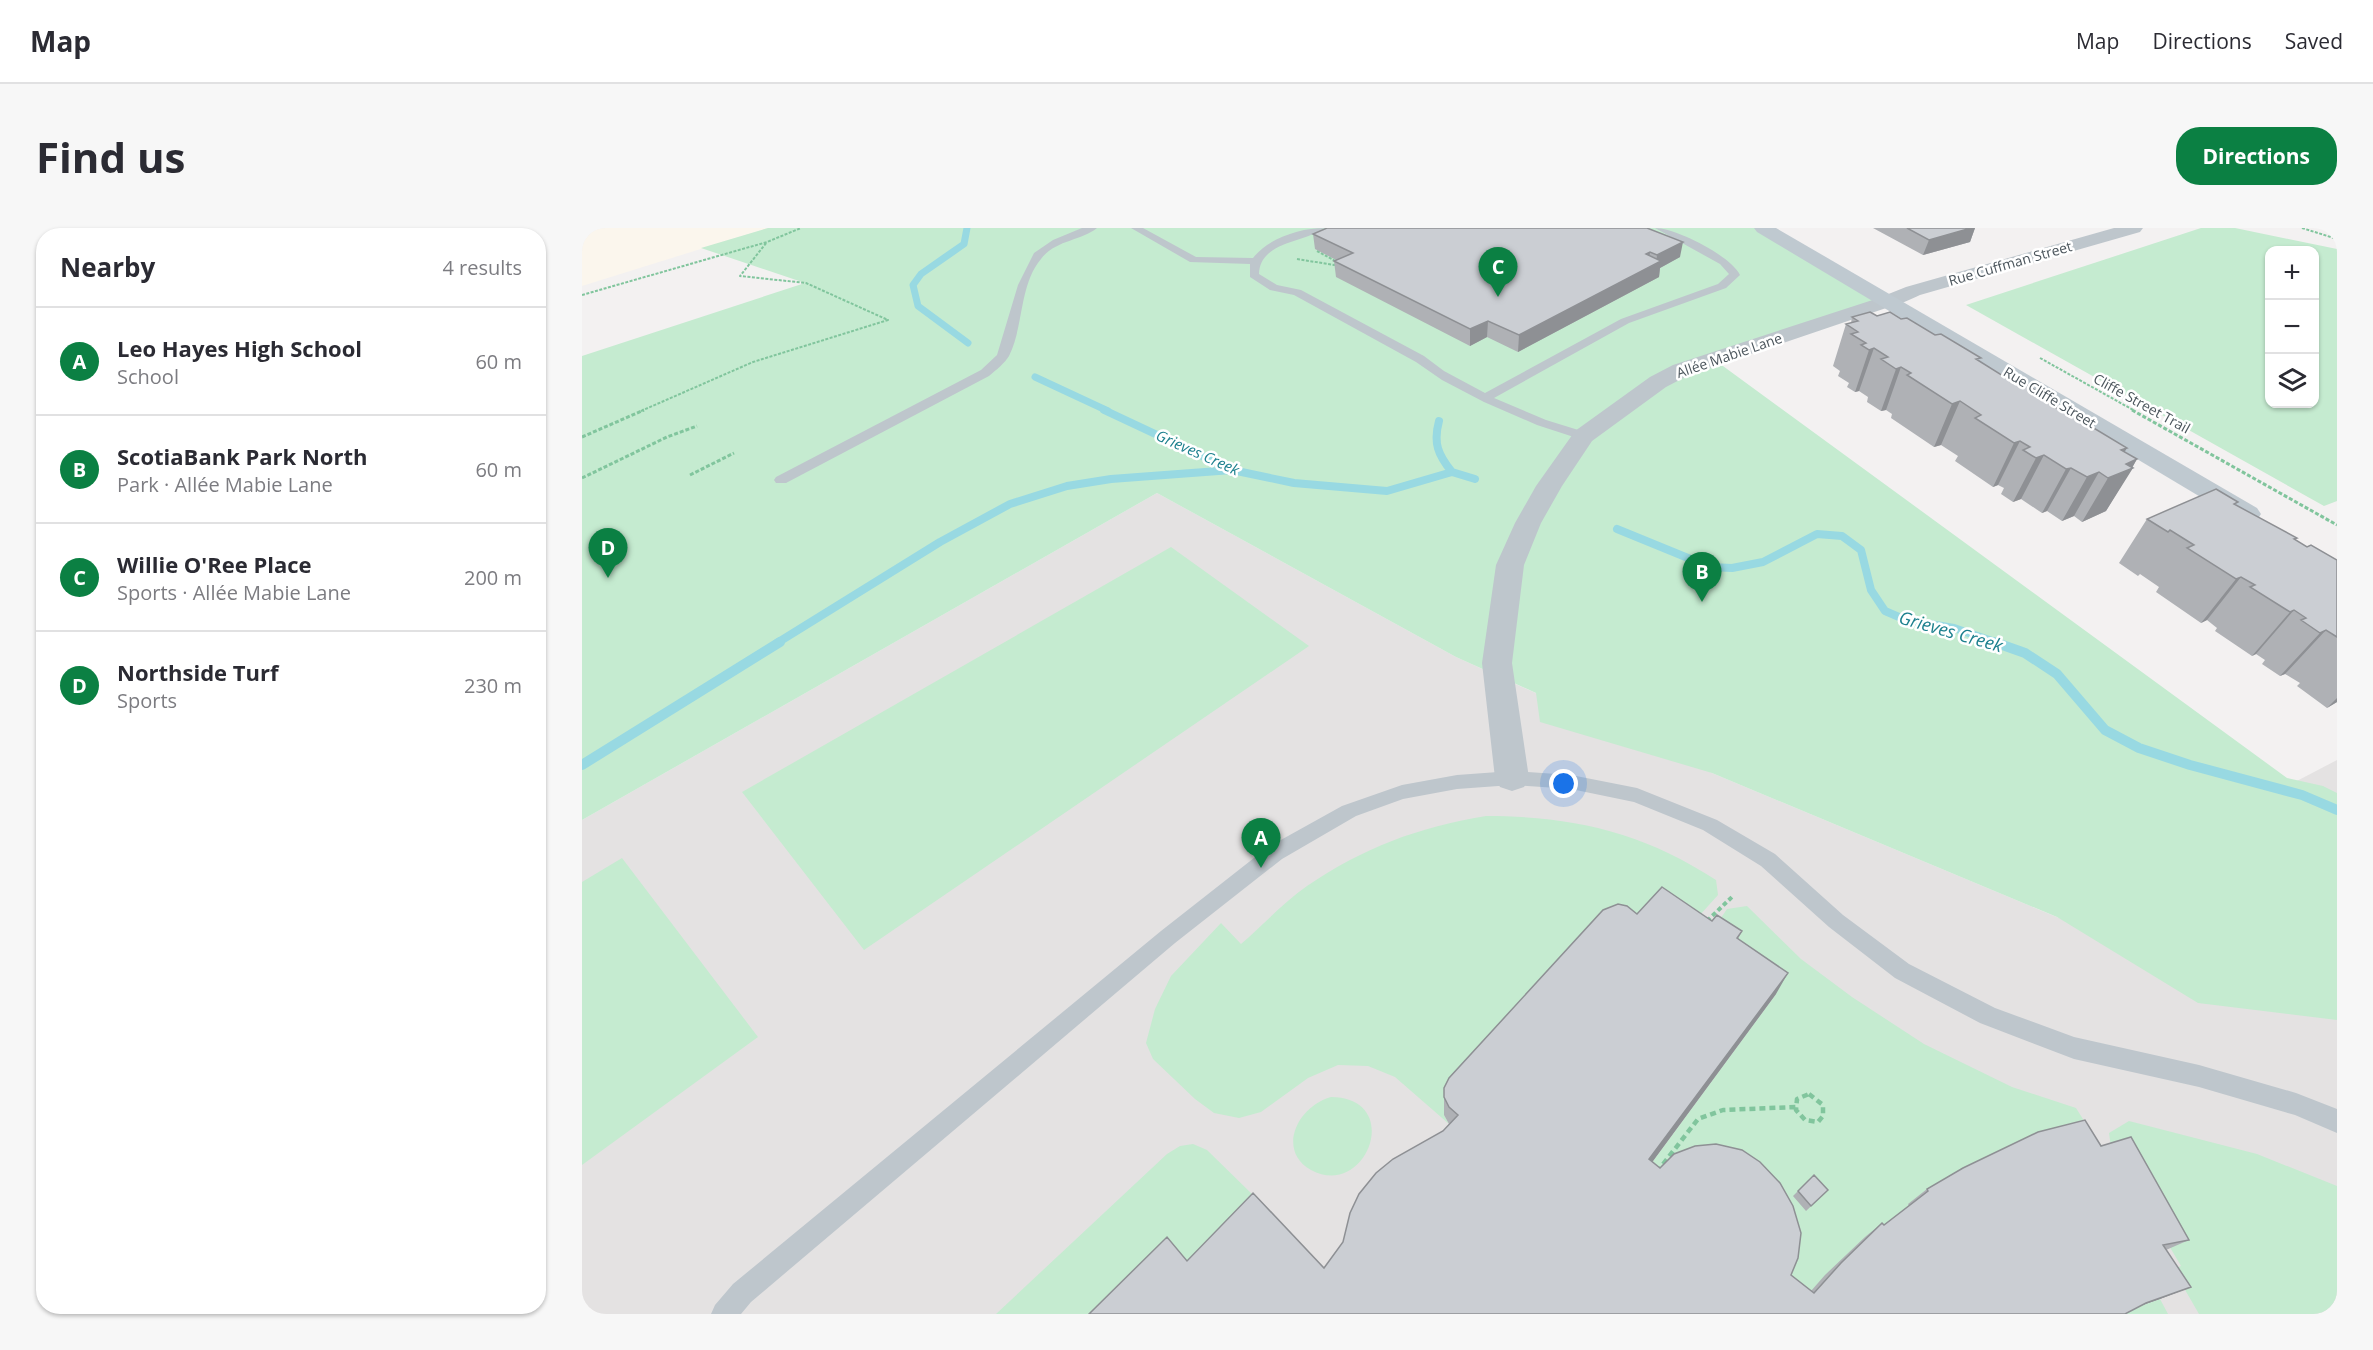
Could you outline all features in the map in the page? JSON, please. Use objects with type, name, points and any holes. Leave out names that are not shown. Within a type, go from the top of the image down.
[{"type":"main road","name":"Rue Cliffe Street","points":[[1763,228],[2266,525]]},
{"type":"street","name":"Rue Cuffman Street","points":[[1888,301],[1913,291],[2134,228]]},
{"type":"street","name":"Allée Mabie Lane","points":[[1583,436],[1658,382],[1681,369],[1888,301]]},
{"type":"street","points":[[1512,778],[1497,663],[1510,565],[1528,523],[1549,486],[1583,436]]},
{"type":"lane","points":[[781,480],[971,381],[990,368],[1002,357],[1006,348],[1028,273],[1037,256],[1059,240],[1092,228]]},
{"type":"lane","points":[[1136,228],[1194,260],[1256,261]]},
{"type":"lane","points":[[1319,228],[1264,251],[1256,261],[1253,272],[1263,282],[1274,288],[1297,292],[1485,398],[1551,428],[1583,436]]},
{"type":"lane","points":[[1485,398],[1625,321],[1722,286],[1735,275],[1732,268],[1724,262],[1660,228]]},
{"type":"lane","points":[[724,1314],[742,1293],[1131,967],[1275,853],[1349,811],[1402,792],[1456,782],[1512,778],[1570,783],[1637,795],[1710,825],[1768,860],[1836,921],[1902,971],[1988,1016],[2074,1048],[2199,1076],[2296,1104],[2337,1121]]},
{"type":"path","points":[[582,295],[768,242],[801,228]]},
{"type":"path","points":[[2302,228],[2337,238]]},
{"type":"path","points":[[582,437],[753,362],[888,320],[806,283],[740,276],[768,242]]},
{"type":"path","points":[[1295,259],[1334,265],[1340,262],[1314,250]]},
{"type":"path","name":"Cliffe Street Trail","points":[[2030,353],[2337,525]]},
{"type":"path","points":[[582,478],[667,437],[697,426]]},
{"type":"path","points":[[690,475],[734,453]]},
{"type":"path","points":[[1701,928],[1722,904],[1734,895]]},
{"type":"path","points":[[1809,1094],[1818,1099],[1825,1112],[1821,1120],[1813,1123],[1803,1120],[1796,1107],[1797,1099],[1809,1094]]},
{"type":"path","points":[[1650,1182],[1698,1119],[1723,1110],[1796,1107]]},
{"type":"shaded area","points":[[582,228],[768,228],[582,286]]},
{"type":"shaded area","points":[[1157,493],[1456,657],[1712,773],[2064,920],[2293,783],[2337,760],[2337,1314],[582,1314],[582,820]]},
{"type":"green space","points":[[768,228],[1763,228],[1888,301],[1712,358],[2287,778],[2323,786],[2337,793],[2337,1020],[2198,1003],[2057,917],[1712,773],[1540,722],[1536,693],[1456,657],[1157,493],[582,820],[582,356],[805,283],[701,248]]},
{"type":"green space","points":[[2201,228],[2235,228],[2337,249],[2337,501],[2324,506],[1966,305]]},
{"type":"green space","points":[[1171,547],[1309,646],[864,950],[742,792]]},
{"type":"green space","points":[[1486,816],[1548,819],[1606,830],[1634,839],[1689,863],[1716,880],[1718,895],[1690,926],[1651,899],[1444,1115],[1449,1124],[1395,1077],[1368,1066],[1338,1065],[1308,1078],[1261,1112],[1239,1118],[1214,1113],[1195,1099],[1153,1059],[1146,1043],[1155,1009],[1171,976],[1221,923],[1241,944],[1298,892],[1350,860],[1414,833]]},
{"type":"green space","points":[[622,858],[758,1037],[582,1165],[582,882]]},
{"type":"green space","points":[[1747,906],[1801,959],[1852,997],[1924,1044],[2012,1087],[2076,1108],[2105,1154],[1909,1206],[1798,1305],[1642,1176],[1776,994],[1708,937],[1727,909]]},
{"type":"green space","points":[[1331,1097],[1354,1102],[1367,1113],[1372,1128],[1369,1145],[1361,1160],[1348,1171],[1331,1176],[1311,1170],[1300,1161],[1293,1140],[1301,1119],[1309,1109]]},
{"type":"green space","points":[[2129,1121],[2257,1154],[2337,1186],[2337,1314],[2199,1314],[2173,1269],[2181,1266],[2111,1147],[2109,1133]]},
{"type":"green space","points":[[1193,1144],[1207,1150],[1254,1196],[1190,1263],[1116,1314],[996,1314],[1167,1154],[1180,1146]]},
{"type":"green space","points":[[2160,1299],[2168,1314],[2118,1314]]},
{"type":"building","points":[[1327,228],[1647,228],[1683,242],[1657,255],[1650,252],[1646,254],[1661,261],[1519,335],[1488,321],[1470,329],[1334,261],[1353,253],[1313,234]]},
{"type":"building","points":[[1907,228],[1971,228],[1929,240]]},
{"type":"building","points":[[1870,312],[1877,316],[1890,312],[1901,319],[1907,318],[1935,335],[1941,334],[1981,358],[1976,359],[2003,376],[2009,374],[2050,399],[2044,401],[2062,411],[2069,409],[2091,422],[2087,424],[2127,448],[2121,450],[2137,459],[2126,464],[2133,468],[2108,478],[2099,472],[2087,477],[2071,468],[2066,469],[2044,455],[2036,458],[2023,450],[2030,447],[2020,441],[2014,443],[1975,418],[1981,415],[1960,401],[1952,404],[1907,375],[1911,373],[1901,367],[1896,369],[1881,359],[1888,357],[1874,348],[1869,350],[1861,345],[1866,343],[1851,334],[1858,332],[1846,324],[1858,321],[1852,317]]},
{"type":"building","points":[[2216,489],[2238,502],[2234,504],[2297,538],[2294,539],[2307,547],[2311,545],[2337,560],[2337,637],[2326,630],[2320,633],[2301,620],[2306,618],[2294,610],[2290,612],[2250,587],[2255,585],[2241,577],[2236,579],[2187,548],[2194,545],[2147,519]]},
{"type":"building","points":[[1662,887],[1712,921],[1717,915],[1742,931],[1737,938],[1788,973],[1649,1159],[1660,1168],[1674,1154],[1695,1146],[1716,1144],[1742,1150],[1760,1162],[1780,1183],[1793,1206],[1801,1233],[1798,1258],[1791,1275],[1814,1293],[1882,1223],[1884,1225],[1928,1191],[1927,1189],[1963,1168],[2038,1132],[2085,1120],[2101,1146],[2131,1137],[2189,1240],[2163,1245],[2191,1287],[2146,1303],[2125,1314],[1089,1314],[1167,1237],[1187,1261],[1253,1193],[1324,1268],[1343,1242],[1350,1213],[1359,1194],[1376,1173],[1393,1159],[1443,1131],[1458,1115],[1449,1107],[1444,1097],[1444,1088],[1449,1078],[1603,910],[1618,904],[1627,906],[1637,914]]},
{"type":"building","points":[[1814,1175],[1828,1190],[1811,1206],[1798,1191]]},
{"type":"waterway","name":"Grieves Creek","points":[[967,228],[964,244],[921,274],[913,285],[918,306],[968,343]]},
{"type":"waterway","name":"Grieves Creek","points":[[1035,377],[1108,411]]},
{"type":"waterway","name":"Grieves Creek","points":[[1104,410],[1232,470]]},
{"type":"waterway","points":[[1439,421],[1438,448],[1452,472]]},
{"type":"waterway","points":[[777,643],[940,542],[1010,504],[1067,486],[1111,479],[1232,470]]},
{"type":"waterway","name":"Grieves Creek","points":[[1232,470],[1294,483],[1387,491],[1452,472]]},
{"type":"waterway","name":"Grieves Creek","points":[[1452,472],[1475,479]]},
{"type":"waterway","name":"Grieves Creek","points":[[1617,529],[1710,567],[1732,568],[1763,562],[1817,534],[1842,536],[1861,550],[1871,590],[1885,611],[1906,620],[1954,628],[1998,643]]},
{"type":"waterway","points":[[582,765],[780,642]]},
{"type":"waterway","name":"Grieves Creek","points":[[1994,642],[2025,653],[2057,674],[2105,730],[2139,748],[2190,765],[2302,795],[2337,810]]},
{"type":"place","name":"Willie O'Ree Place","points":[[1498,297]]},
{"type":"place","name":"Northside Turf","points":[[608,578]]},
{"type":"place","name":"ScotiaBank Park North","points":[[1702,602]]},
{"type":"place","name":"Leo Hayes High School","points":[[1261,868]]}]
